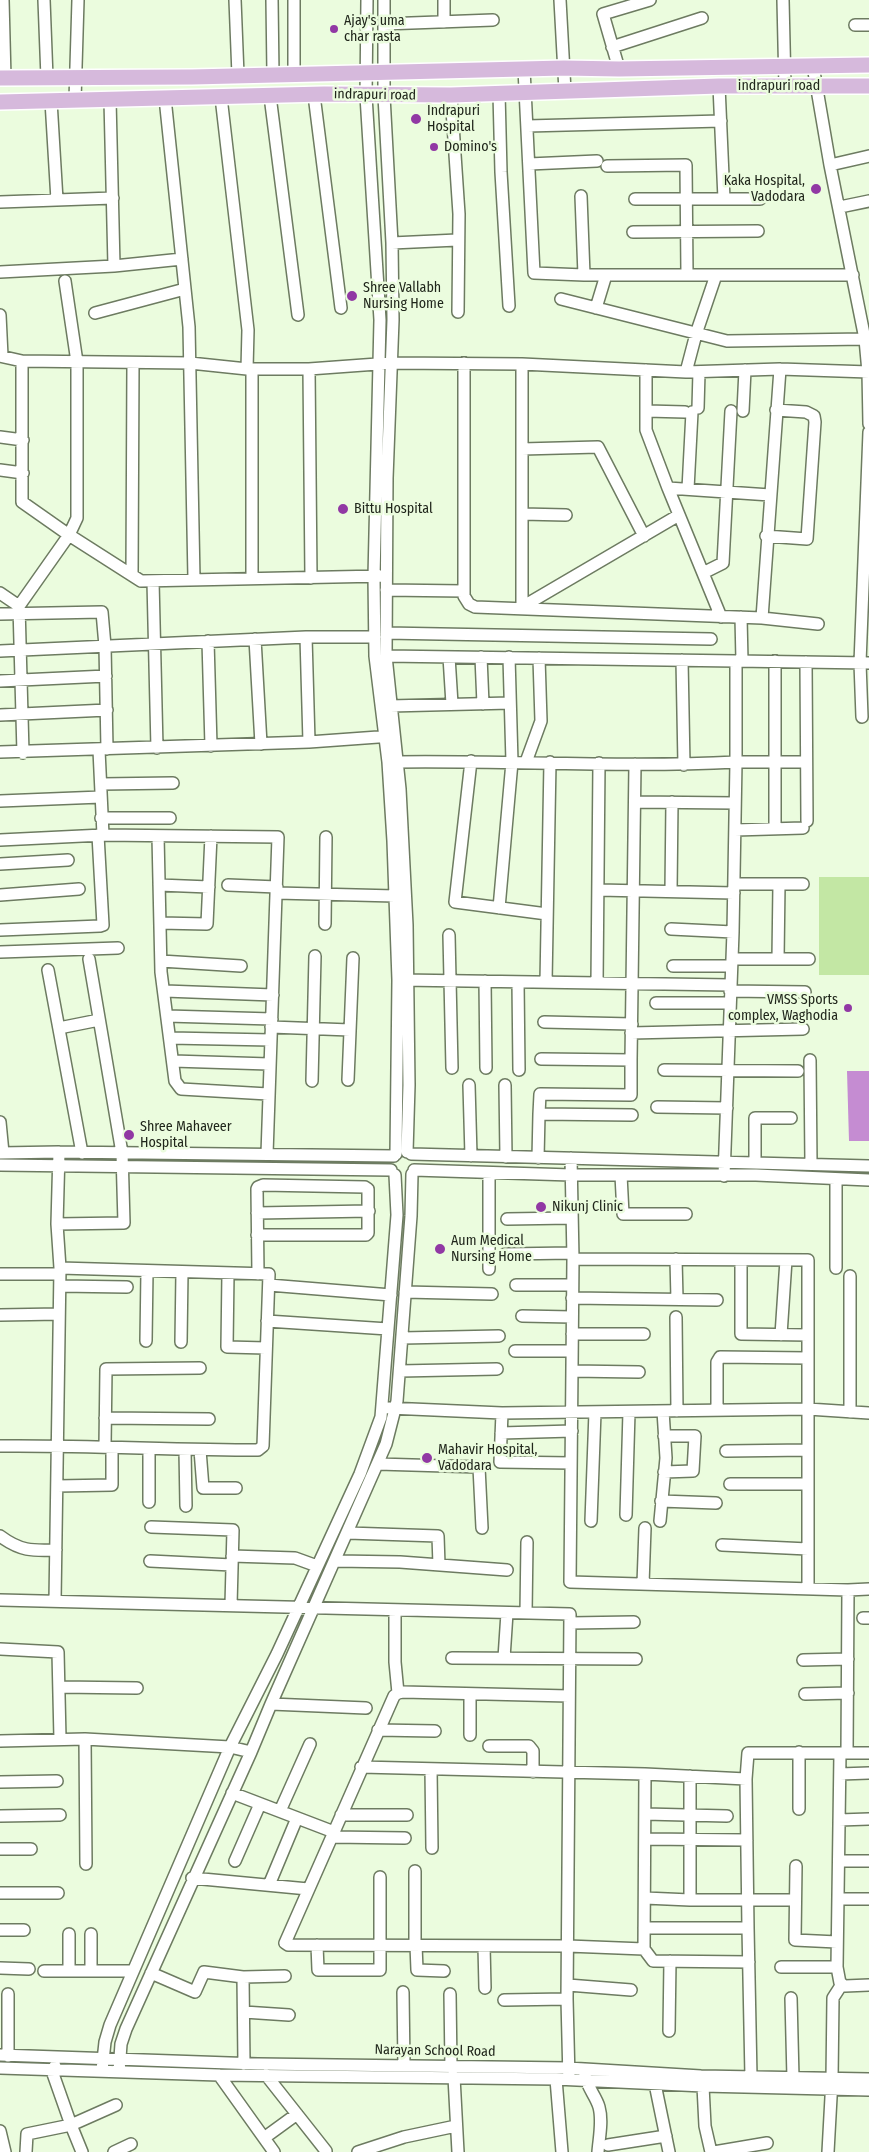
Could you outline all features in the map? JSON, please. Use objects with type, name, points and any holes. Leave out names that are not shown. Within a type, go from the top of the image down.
[{"type":"main road","name":"indrapuri road","points":[[2,78],[564,68],[619,69],[869,65]]},
{"type":"main road","name":"indrapuri road","points":[[0,102],[314,95],[451,95],[719,86],[869,86]]},
{"type":"street","points":[[2,78],[3,0]]},
{"type":"street","points":[[44,0],[47,78]]},
{"type":"street","points":[[75,100],[74,77],[78,0]]},
{"type":"street","points":[[235,0],[238,75]]},
{"type":"street","points":[[272,0],[274,74]]},
{"type":"street","points":[[294,0],[294,73]]},
{"type":"street","points":[[367,0],[366,96],[385,363],[379,576],[380,635],[386,656],[390,706],[389,737]]},
{"type":"street","points":[[384,0],[384,96],[392,244],[393,320],[385,363]]},
{"type":"street","points":[[444,0],[444,22]]},
{"type":"street","points":[[560,0],[565,91]]},
{"type":"street","points":[[619,69],[603,14],[650,0]]},
{"type":"street","points":[[783,0],[785,87]]},
{"type":"street","points":[[612,47],[702,18]]},
{"type":"street","points":[[384,24],[493,20]]},
{"type":"street","points":[[855,25],[869,25]]},
{"type":"street","points":[[814,66],[830,165],[853,275],[864,314],[869,372],[869,424]]},
{"type":"street","points":[[524,69],[534,273],[584,275],[853,275]]},
{"type":"street","points":[[719,86],[724,199]]},
{"type":"street","points":[[499,93],[500,172],[509,306]]},
{"type":"street","points":[[314,95],[342,308]]},
{"type":"street","points":[[451,95],[459,214],[457,240],[458,312]]},
{"type":"street","points":[[270,96],[298,314]]},
{"type":"street","points":[[221,97],[248,330],[252,578]]},
{"type":"street","points":[[165,98],[185,289],[190,363],[194,579]]},
{"type":"street","points":[[110,100],[114,266]]},
{"type":"street","points":[[51,101],[57,200]]},
{"type":"street","points":[[527,126],[721,121]]},
{"type":"street","points":[[830,165],[869,156]]},
{"type":"street","points":[[529,164],[686,165],[687,274]]},
{"type":"street","points":[[582,196],[584,275]]},
{"type":"street","points":[[0,202],[112,198]]},
{"type":"street","points":[[636,200],[760,199]]},
{"type":"street","points":[[840,207],[869,201]]},
{"type":"street","points":[[633,232],[758,231]]},
{"type":"street","points":[[392,244],[457,240]]},
{"type":"street","points":[[0,272],[114,266],[182,259]]},
{"type":"street","points":[[596,308],[606,275]]},
{"type":"street","points":[[686,372],[696,334],[716,275]]},
{"type":"street","points":[[23,752],[18,610],[69,535],[76,518],[77,362],[65,281]]},
{"type":"street","points":[[95,313],[185,289]]},
{"type":"street","points":[[561,299],[727,341],[865,339]]},
{"type":"street","points":[[0,315],[1,356],[22,361],[190,363],[250,369],[308,369],[385,363],[464,363],[686,372],[780,370],[869,372]]},
{"type":"street","points":[[22,361],[22,502],[141,581],[379,576]]},
{"type":"street","points":[[132,575],[133,363]]},
{"type":"street","points":[[464,363],[465,600],[475,607],[522,607],[722,616],[818,624]]},
{"type":"street","points":[[522,364],[522,607]]},
{"type":"street","points":[[308,369],[311,578]]},
{"type":"street","points":[[646,370],[646,430],[702,573],[722,616]]},
{"type":"street","points":[[743,411],[745,370]]},
{"type":"street","points":[[762,618],[766,536],[780,370]]},
{"type":"street","points":[[688,489],[692,411],[699,372]]},
{"type":"street","points":[[766,536],[807,539],[814,416],[806,412],[776,410]]},
{"type":"street","points":[[647,412],[692,411]]},
{"type":"street","points":[[702,573],[722,563],[731,411]]},
{"type":"street","points":[[862,717],[865,663],[869,432]]},
{"type":"street","points":[[0,437],[23,440]]},
{"type":"street","points":[[522,449],[598,447],[644,536]]},
{"type":"street","points":[[0,470],[23,473]]},
{"type":"street","points":[[668,488],[770,495]]},
{"type":"street","points":[[522,514],[566,514]]},
{"type":"street","points":[[522,607],[679,515]]},
{"type":"street","points":[[379,576],[386,590],[375,656],[392,762],[395,896],[403,980]]},
{"type":"street","points":[[153,581],[156,748]]},
{"type":"street","points":[[386,590],[464,591]]},
{"type":"street","points":[[0,592],[18,610]]},
{"type":"street","points":[[0,614],[18,610],[100,611],[104,615],[107,710],[103,750],[100,835],[104,925],[0,930]]},
{"type":"street","points":[[724,1176],[733,932],[739,661],[742,618]]},
{"type":"street","points":[[0,650],[380,635],[711,639]]},
{"type":"street","points":[[306,637],[309,742]]},
{"type":"street","points":[[255,639],[261,744]]},
{"type":"street","points":[[208,641],[210,746]]},
{"type":"street","points":[[386,656],[865,663]]},
{"type":"street","points":[[449,656],[452,704]]},
{"type":"street","points":[[481,657],[483,704]]},
{"type":"street","points":[[499,908],[512,762],[508,658]]},
{"type":"street","points":[[526,762],[541,721],[539,658]]},
{"type":"street","points":[[682,660],[684,765]]},
{"type":"street","points":[[775,661],[775,829]]},
{"type":"street","points":[[735,830],[775,829],[805,825],[806,662]]},
{"type":"street","points":[[0,681],[106,676]]},
{"type":"street","points":[[390,706],[510,703]]},
{"type":"street","points":[[0,715],[107,710]]},
{"type":"street","points":[[0,752],[210,746],[389,737]]},
{"type":"street","points":[[392,762],[471,761],[684,765],[736,762],[806,762]]},
{"type":"street","points":[[471,761],[455,902],[547,914]]},
{"type":"street","points":[[392,762],[400,789],[403,980],[402,1154]]},
{"type":"street","points":[[546,982],[550,762]]},
{"type":"street","points":[[597,983],[599,763]]},
{"type":"street","points":[[538,1158],[540,1094],[631,1095],[635,764]]},
{"type":"street","points":[[102,784],[173,784]]},
{"type":"street","points":[[0,802],[101,796]]},
{"type":"street","points":[[635,802],[735,803]]},
{"type":"street","points":[[671,891],[672,802]]},
{"type":"street","points":[[102,818],[170,818]]},
{"type":"street","points":[[0,840],[100,835],[278,837],[267,1154]]},
{"type":"street","points":[[158,836],[161,961],[175,1081],[181,1089],[268,1094]]},
{"type":"street","points":[[160,923],[207,924],[210,836]]},
{"type":"street","points":[[325,924],[326,837]]},
{"type":"street","points":[[0,864],[68,860]]},
{"type":"street","points":[[778,959],[779,884]]},
{"type":"street","points":[[599,890],[671,891],[803,884]]},
{"type":"street","points":[[159,885],[209,887]]},
{"type":"street","points":[[228,885],[326,894],[395,896]]},
{"type":"street","points":[[0,895],[79,889]]},
{"type":"street","points":[[671,929],[733,932]]},
{"type":"street","points":[[449,935],[452,1068]]},
{"type":"street","points":[[0,952],[118,948]]},
{"type":"street","points":[[312,1081],[315,956]]},
{"type":"street","points":[[348,1080],[353,958]]},
{"type":"street","points":[[57,1224],[124,1223],[122,1153],[89,959]]},
{"type":"street","points":[[673,966],[778,959],[809,959]]},
{"type":"street","points":[[161,961],[241,966]]},
{"type":"street","points":[[48,970],[82,1153]]},
{"type":"street","points":[[403,980],[633,984],[730,993],[805,992]]},
{"type":"street","points":[[485,981],[486,1068]]},
{"type":"street","points":[[518,982],[519,1070]]},
{"type":"street","points":[[165,991],[273,995]]},
{"type":"street","points":[[656,1003],[730,993]]},
{"type":"street","points":[[168,1016],[272,1023],[312,1029],[350,1030]]},
{"type":"street","points":[[59,1028],[99,1020]]},
{"type":"street","points":[[544,1022],[632,1028],[803,1029]]},
{"type":"street","points":[[170,1038],[271,1040]]},
{"type":"street","points":[[541,1059],[631,1060]]},
{"type":"street","points":[[810,1060],[811,1164]]},
{"type":"street","points":[[173,1061],[269,1064]]},
{"type":"street","points":[[664,1070],[798,1071]]},
{"type":"street","points":[[469,1085],[471,1156]]},
{"type":"street","points":[[505,1085],[506,1157]]},
{"type":"street","points":[[657,1107],[727,1108]]},
{"type":"street","points":[[539,1114],[632,1115]]},
{"type":"street","points":[[755,1162],[755,1118],[791,1118]]},
{"type":"street","points":[[0,1122],[1,1153],[402,1154],[869,1166]]},
{"type":"street","points":[[54,1601],[60,1276],[57,1224],[59,1152]]},
{"type":"street","points":[[119,2065],[121,2044],[126,2029],[192,1878],[251,1752],[313,1608],[336,1561],[391,1429],[396,1408],[400,1371],[415,1162],[402,1154]]},
{"type":"street","points":[[102,2064],[110,2025],[133,1971],[230,1747],[360,1474],[381,1418],[397,1215],[393,1172],[390,1162],[402,1154]]},
{"type":"street","points":[[570,1158],[573,1256],[570,1582],[869,1589]]},
{"type":"street","points":[[0,1165],[123,1165],[393,1172],[404,1177],[413,1172],[869,1180]]},
{"type":"street","points":[[489,1173],[489,1269]]},
{"type":"street","points":[[621,1175],[623,1214],[686,1214]]},
{"type":"street","points":[[836,1179],[836,1268]]},
{"type":"street","points":[[257,1235],[366,1236],[368,1233],[369,1193],[365,1186],[263,1185],[257,1189],[257,1235],[258,1274]]},
{"type":"street","points":[[257,1213],[369,1211]]},
{"type":"street","points":[[507,1219],[571,1218]]},
{"type":"street","points":[[505,1254],[676,1260],[808,1260],[808,1588]]},
{"type":"street","points":[[676,1260],[676,1299]]},
{"type":"street","points":[[741,1260],[741,1334],[808,1335]]},
{"type":"street","points":[[782,1335],[786,1260]]},
{"type":"street","points":[[146,1341],[147,1271]]},
{"type":"street","points":[[0,1274],[60,1276],[147,1271],[269,1274],[263,1446],[258,1450],[185,1450],[56,1445],[0,1446]]},
{"type":"street","points":[[181,1342],[182,1272]]},
{"type":"street","points":[[228,1273],[227,1346],[266,1348]]},
{"type":"street","points":[[60,1276],[127,1287]]},
{"type":"street","points":[[850,1276],[850,1412]]},
{"type":"street","points":[[269,1285],[391,1295]]},
{"type":"street","points":[[516,1285],[572,1285]]},
{"type":"street","points":[[405,1292],[492,1294]]},
{"type":"street","points":[[572,1298],[717,1300]]},
{"type":"street","points":[[0,1314],[59,1314]]},
{"type":"street","points":[[522,1316],[572,1317]]},
{"type":"street","points":[[676,1317],[677,1411]]},
{"type":"street","points":[[267,1322],[388,1329]]},
{"type":"street","points":[[572,1334],[644,1334]]},
{"type":"street","points":[[402,1338],[499,1336]]},
{"type":"street","points":[[515,1351],[572,1351]]},
{"type":"street","points":[[717,1410],[717,1362],[720,1357],[808,1358]]},
{"type":"street","points":[[57,1486],[112,1485],[105,1418],[106,1369],[200,1368]]},
{"type":"street","points":[[400,1371],[497,1369]]},
{"type":"street","points":[[572,1371],[639,1372]]},
{"type":"street","points":[[382,1408],[502,1413],[808,1409],[869,1413]]},
{"type":"street","points":[[660,1520],[666,1458],[663,1411]]},
{"type":"street","points":[[591,1521],[595,1412]]},
{"type":"street","points":[[626,1514],[629,1412]]},
{"type":"street","points":[[502,1413],[500,1462],[572,1463]]},
{"type":"street","points":[[105,1418],[209,1419]]},
{"type":"street","points":[[501,1432],[572,1431]]},
{"type":"street","points":[[664,1436],[695,1436],[693,1471],[664,1472]]},
{"type":"street","points":[[149,1449],[149,1502]]},
{"type":"street","points":[[185,1450],[186,1506]]},
{"type":"street","points":[[200,1450],[203,1488],[236,1488]]},
{"type":"street","points":[[726,1450],[808,1450]]},
{"type":"street","points":[[378,1464],[480,1467],[482,1528]]},
{"type":"street","points":[[730,1484],[808,1484]]},
{"type":"street","points":[[661,1501],[716,1503]]},
{"type":"street","points":[[151,1527],[233,1530],[231,1605]]},
{"type":"street","points":[[643,1584],[645,1528]]},
{"type":"street","points":[[348,1533],[438,1536],[438,1565]]},
{"type":"street","points":[[0,1536],[23,1550],[56,1550]]},
{"type":"street","points":[[526,1613],[527,1542]]},
{"type":"street","points":[[722,1545],[808,1549]]},
{"type":"street","points":[[150,1561],[295,1558],[317,1566]]},
{"type":"street","points":[[336,1561],[507,1570]]},
{"type":"street","points":[[848,1590],[848,1693],[844,1753],[840,1774],[837,1967],[840,1983],[845,1986],[869,1985]]},
{"type":"street","points":[[0,1600],[570,1614],[571,1659],[569,1696],[568,2074],[556,2079],[452,2072],[219,2075],[102,2064],[60,2058],[4,2055],[8,1994]]},
{"type":"street","points":[[395,1610],[395,1662],[398,1693]]},
{"type":"street","points":[[504,1658],[507,1613]]},
{"type":"street","points":[[570,1623],[634,1622]]},
{"type":"street","points":[[0,1649],[58,1652],[60,1739]]},
{"type":"street","points":[[452,1658],[636,1660]]},
{"type":"street","points":[[803,1660],[848,1660]]},
{"type":"street","points":[[60,1687],[137,1688]]},
{"type":"street","points":[[569,1696],[398,1693],[394,1696],[361,1767],[285,1943],[288,1945],[568,1946],[644,1949]]},
{"type":"street","points":[[805,1694],[848,1693]]},
{"type":"street","points":[[470,1694],[470,1735]]},
{"type":"street","points":[[271,1704],[366,1708]]},
{"type":"street","points":[[378,1730],[435,1731]]},
{"type":"street","points":[[85,1739],[86,1864]]},
{"type":"street","points":[[0,1741],[85,1739],[230,1747],[251,1752]]},
{"type":"street","points":[[280,1811],[310,1744]]},
{"type":"street","points":[[489,1746],[530,1746],[533,1751],[534,1772]]},
{"type":"street","points":[[751,2077],[747,1755],[750,1752],[869,1753]]},
{"type":"street","points":[[799,1752],[799,1810]]},
{"type":"street","points":[[361,1767],[645,1774],[746,1779]]},
{"type":"street","points":[[431,1769],[432,1848]]},
{"type":"street","points":[[645,1774],[644,1949],[653,1961],[749,1962]]},
{"type":"street","points":[[840,1774],[869,1774]]},
{"type":"street","points":[[690,1776],[690,1900]]},
{"type":"street","points":[[0,1782],[58,1781]]},
{"type":"street","points":[[232,1793],[333,1834],[405,1838]]},
{"type":"street","points":[[235,1861],[260,1804]]},
{"type":"street","points":[[341,1815],[407,1814]]},
{"type":"street","points":[[645,1814],[727,1816]]},
{"type":"street","points":[[0,1816],[60,1815]]},
{"type":"street","points":[[269,1885],[297,1818]]},
{"type":"street","points":[[839,1820],[869,1819]]},
{"type":"street","points":[[645,1839],[747,1840]]},
{"type":"street","points":[[0,1849],[31,1849]]},
{"type":"street","points":[[839,1861],[869,1861]]},
{"type":"street","points":[[796,1866],[794,1940],[837,1942]]},
{"type":"street","points":[[415,1871],[417,1970],[444,1971]]},
{"type":"street","points":[[317,1945],[318,1970],[378,1971],[380,1969],[380,1877]]},
{"type":"street","points":[[192,1878],[308,1889]]},
{"type":"street","points":[[0,1893],[58,1893]]},
{"type":"street","points":[[644,1898],[748,1901],[795,1900]]},
{"type":"street","points":[[838,1899],[869,1899]]},
{"type":"street","points":[[644,1928],[748,1928]]},
{"type":"street","points":[[0,1930],[24,1930]]},
{"type":"street","points":[[69,1934],[69,1971]]},
{"type":"street","points":[[91,1934],[91,1971]]},
{"type":"street","points":[[484,1946],[485,1988]]},
{"type":"street","points":[[669,2031],[670,1961]]},
{"type":"street","points":[[782,1967],[837,1967]]},
{"type":"street","points":[[0,1968],[29,1969]]},
{"type":"street","points":[[44,1971],[133,1971]]},
{"type":"street","points":[[151,1973],[195,1992],[204,1972],[243,1977],[285,1976]]},
{"type":"street","points":[[243,1977],[244,2064]]},
{"type":"street","points":[[828,2152],[832,2085],[833,1998],[842,1984]]},
{"type":"street","points":[[568,1985],[631,1990]]},
{"type":"street","points":[[403,1992],[404,2066]]},
{"type":"street","points":[[450,1994],[457,2152]]},
{"type":"street","points":[[791,1998],[793,2078]]},
{"type":"street","points":[[504,2000],[567,2000]]},
{"type":"street","points":[[244,2012],[289,2015]]},
{"type":"street","points":[[52,2071],[60,2058]]},
{"type":"street","points":[[0,2068],[52,2071],[102,2064]]},
{"type":"street","name":"Narayan School Road","points":[[119,2065],[404,2066],[452,2072],[793,2078],[832,2085],[869,2080]]},
{"type":"street","points":[[52,2071],[82,2152]]},
{"type":"street","points":[[219,2075],[274,2152]]},
{"type":"street","points":[[266,2075],[326,2151]]},
{"type":"street","points":[[585,2075],[654,2084],[703,2086],[832,2085],[869,2090]]},
{"type":"street","points":[[585,2075],[601,2115],[603,2148],[666,2136]]},
{"type":"street","points":[[556,2079],[562,2152]]},
{"type":"street","points":[[654,2084],[669,2152]]},
{"type":"street","points":[[703,2086],[705,2126],[712,2152],[767,2143]]},
{"type":"street","points":[[592,2152],[594,2095]]},
{"type":"street","points":[[26,2152],[26,2134],[71,2126],[116,2105]]},
{"type":"street","points":[[264,2138],[297,2114]]},
{"type":"street","points":[[358,2152],[404,2138],[456,2126]]},
{"type":"street","points":[[0,2131],[5,2152]]},
{"type":"street","points":[[114,2152],[131,2144]]},
{"type":"green space","points":[[819,877],[869,877],[869,975],[819,975]]},
{"type":"shaded area","points":[[847,1071],[869,1071],[869,1141],[849,1141]]},
{"type":"place","name":"Ajay's uma char rasta","points":[[334,29]]},
{"type":"place","name":"Indrapuri Hospital","points":[[416,119]]},
{"type":"place","name":"Domino's","points":[[434,147]]},
{"type":"place","name":"Kaka Hospital, Vadodara","points":[[816,189]]},
{"type":"place","name":"Shree Vallabh Nursing Home","points":[[352,296]]},
{"type":"place","name":"Bittu Hospital","points":[[343,509]]},
{"type":"place","name":"VMSS Sports complex, Waghodia","points":[[848,1008]]},
{"type":"place","name":"Shree Mahaveer Hospital","points":[[129,1135]]},
{"type":"place","name":"Nikunj Clinic","points":[[541,1207]]},
{"type":"place","name":"Aum Medical Nursing Home","points":[[440,1249]]},
{"type":"place","name":"Mahavir Hospital, Vadodara","points":[[427,1458]]}]
